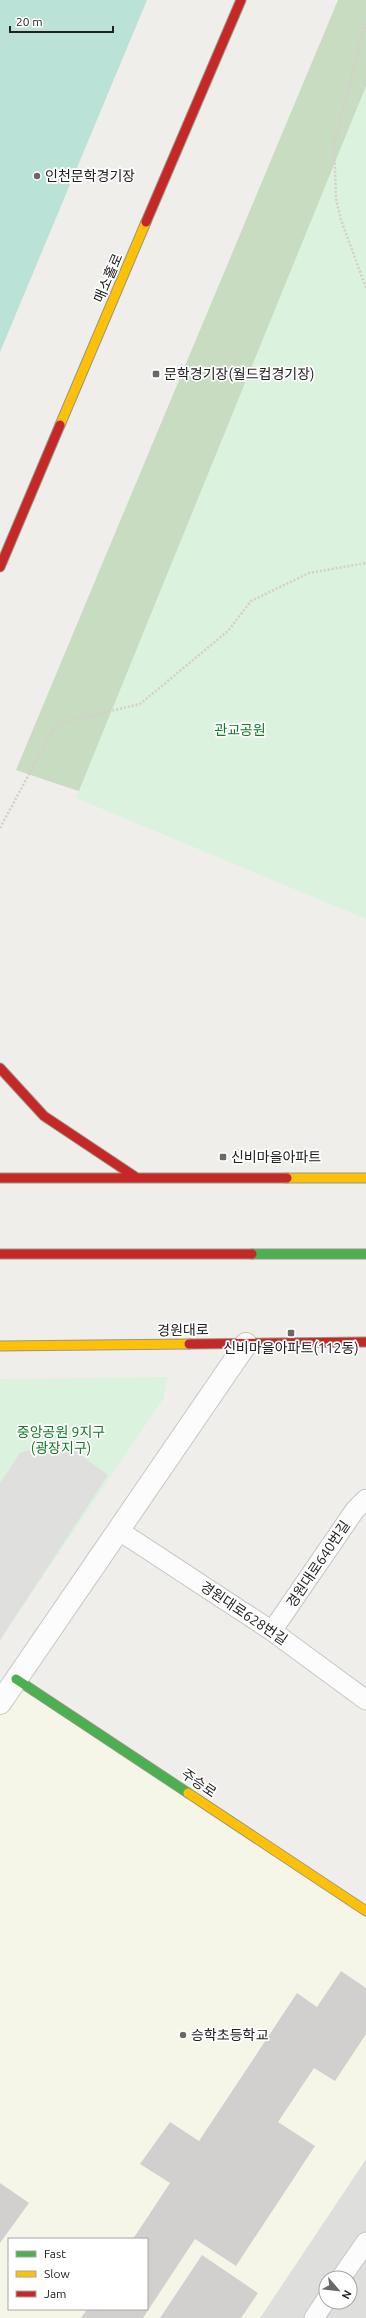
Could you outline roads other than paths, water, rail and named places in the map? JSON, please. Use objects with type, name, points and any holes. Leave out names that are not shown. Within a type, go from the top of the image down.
[{"type":"main road","name":"매소홀로","points":[[0,567],[241,0]]},
{"type":"main road","points":[[0,1068],[44,1116],[137,1178]]},
{"type":"main road","points":[[0,1178],[366,1178]]},
{"type":"main road","points":[[0,1254],[366,1254]]},
{"type":"main road","name":"경원대로","points":[[0,1346],[366,1342]]},
{"type":"main road","name":"주승로","points":[[16,1679],[366,1911]]},
{"type":"street","points":[[0,1702],[246,1344]]},
{"type":"lane","name":"경원대로640번길","points":[[272,1631],[355,1510],[366,1499]]},
{"type":"lane","name":"경원대로628번길","points":[[118,1530],[272,1631],[366,1700]]},
{"type":"lane","points":[[347,2270],[366,2242]]},
{"type":"place","name":"인천문학경기장","points":[[37,176]]},
{"type":"place","name":"문학경기장(월드컵경기장)","points":[[156,374]]},
{"type":"place","name":"신비마을아파트","points":[[223,1157]]},
{"type":"place","name":"신비마을아파트(112동)","points":[[291,1333]]},
{"type":"place","name":"승학초등학교","points":[[183,2035]]},
{"type":"park label","name":"관교공원","points":[[240,730]]},
{"type":"park label","name":"중앙공원 9지구 (광장지구)","points":[[61,1440]]}]
